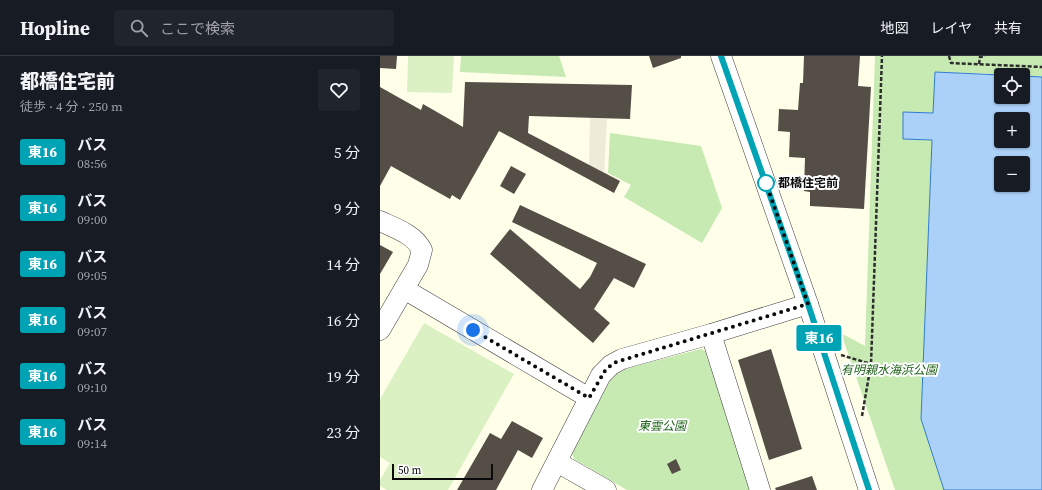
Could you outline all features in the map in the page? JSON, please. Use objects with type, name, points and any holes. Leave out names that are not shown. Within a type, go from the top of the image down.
[{"type":"street","points":[[722,56],[808,304],[869,490]]},
{"type":"street","points":[[380,221],[406,234],[418,243],[422,250],[418,264],[380,330]]},
{"type":"street","points":[[404,289],[589,398]]},
{"type":"street","points":[[542,490],[589,398],[606,369],[616,362],[808,304]]},
{"type":"street","points":[[710,334],[760,490]]},
{"type":"street","points":[[556,462],[606,490]]},
{"type":"path","points":[[862,416],[871,364],[882,56]]},
{"type":"path","points":[[949,56],[951,63],[1042,67]]},
{"type":"path","points":[[979,64],[980,57],[984,56]]},
{"type":"path","points":[[841,355],[871,364]]},
{"type":"green space","points":[[408,56],[454,56],[452,93],[407,92]]},
{"type":"green space","points":[[461,56],[559,56],[566,77],[460,72]]},
{"type":"green space","name":"有明親水海浜公園","points":[[875,56],[1042,56],[1042,77],[1030,76],[1030,68],[994,68],[994,74],[935,72],[933,113],[903,112],[932,140],[921,419],[944,490],[895,490],[841,333],[865,346]]},
{"type":"green space","points":[[610,133],[701,146],[722,208],[702,243],[624,197],[631,185],[608,173]]},
{"type":"green space","points":[[424,323],[514,374],[448,490],[387,490],[380,486],[380,480],[390,463],[380,457],[380,399]]},
{"type":"green space","name":"東雲公園","points":[[701,349],[705,351],[751,490],[627,490],[574,459],[572,453],[610,381],[617,374],[628,368]]},
{"type":"shaded area","points":[[590,118],[607,119],[604,173],[589,165]]},
{"type":"water","points":[[935,72],[994,75],[994,104],[1030,104],[1030,76],[1042,77],[1042,490],[944,490],[921,419],[932,140],[903,139],[903,112],[933,113]]},
{"type":"building","points":[[380,56],[397,56],[396,69],[380,68]]},
{"type":"building","points":[[649,56],[681,56],[681,58],[653,68]]},
{"type":"building","points":[[804,56],[860,56],[858,86],[871,87],[864,209],[810,206],[810,192],[804,191],[805,158],[789,157],[790,132],[778,131],[779,109],[798,110],[800,83],[803,83]]},
{"type":"building","points":[[465,82],[632,85],[630,119],[529,116],[528,133],[620,181],[614,193],[499,131],[460,200],[452,195],[450,199],[391,166],[380,186],[380,87],[421,110],[423,104],[463,127]]},
{"type":"building","points":[[511,166],[526,174],[514,194],[500,186]]},
{"type":"building","points":[[520,205],[646,264],[634,288],[614,278],[594,309],[610,323],[593,343],[490,254],[510,229],[580,289],[590,277],[597,263],[512,222]]},
{"type":"building","points":[[380,245],[393,252],[380,274]]},
{"type":"building","points":[[771,349],[802,449],[769,460],[738,360]]},
{"type":"building","points":[[512,421],[543,438],[532,458],[518,450],[496,490],[457,490],[490,433],[501,439]]},
{"type":"building","points":[[676,459],[681,470],[672,474],[667,464]]},
{"type":"building","points":[[812,476],[817,490],[776,490],[775,488]]},
{"type":"bus line","name":"東16","points":[[721,56],[808,304],[869,490]]},
{"type":"place","name":"都橋住宅前","points":[[766,183]]},
{"type":"route","points":[[473,330],[589,398],[601,375],[606,369],[622,359],[722,331],[808,304],[766,183]]}]
